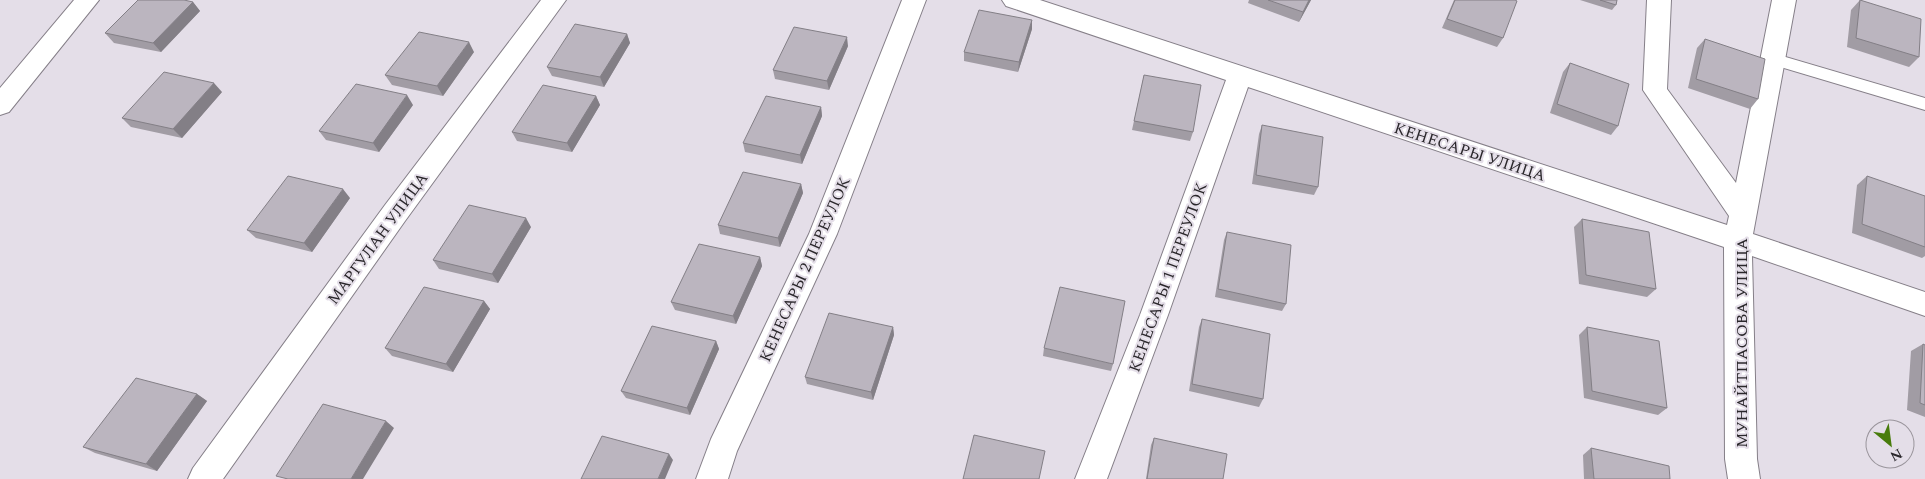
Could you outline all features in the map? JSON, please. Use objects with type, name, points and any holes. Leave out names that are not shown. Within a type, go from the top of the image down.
[{"type":"street","points":[[0,105],[87,0]]},
{"type":"street","name":"МАРГУЛАН УЛИЦА","points":[[204,479],[389,221],[554,0]]},
{"type":"street","name":"КЕНЕСАРЫ 2 ПЕРЕУЛОК","points":[[712,479],[722,449],[823,234],[914,0]]},
{"type":"street","name":"КЕНЕСАРЫ УЛИЦА","points":[[1014,0],[1240,75],[1741,227],[1925,304]]},
{"type":"street","points":[[1659,0],[1655,90],[1741,227]]},
{"type":"street","name":"МУНАЙТПАСОВА УЛИЦА","points":[[1744,479],[1742,459],[1741,227],[1784,0]]},
{"type":"street","name":"КЕНЕСАРЫ 1 ПЕРЕУЛОК","points":[[1091,479],[1154,315],[1240,75]]},
{"type":"lane","points":[[1772,59],[1925,104]]},
{"type":"building","points":[[138,0],[184,0],[193,2],[153,43],[105,33]]},
{"type":"building","points":[[1268,0],[1309,0],[1303,12]]},
{"type":"building","points":[[1455,0],[1517,1],[1503,38],[1447,19]]},
{"type":"building","points":[[1600,0],[1617,0],[1616,5]]},
{"type":"building","points":[[1860,0],[1921,19],[1919,57],[1856,38]]},
{"type":"building","points":[[979,10],[1032,20],[1019,62],[964,52]]},
{"type":"building","points":[[575,24],[627,34],[600,77],[547,67]]},
{"type":"building","points":[[794,27],[847,37],[827,81],[773,70]]},
{"type":"building","points":[[419,32],[469,42],[437,86],[385,75]]},
{"type":"building","points":[[1705,39],[1765,59],[1758,99],[1696,79]]},
{"type":"building","points":[[1570,63],[1629,84],[1618,126],[1557,104]]},
{"type":"building","points":[[164,72],[214,83],[173,129],[122,118]]},
{"type":"building","points":[[1144,75],[1201,85],[1193,132],[1134,121]]},
{"type":"building","points":[[356,84],[407,95],[373,143],[319,131]]},
{"type":"building","points":[[543,85],[596,96],[567,143],[512,132]]},
{"type":"building","points":[[766,96],[821,107],[800,155],[743,143]]},
{"type":"building","points":[[1262,125],[1323,137],[1318,187],[1256,175]]},
{"type":"building","points":[[743,172],[801,184],[778,238],[718,225]]},
{"type":"building","points":[[288,176],[343,189],[304,243],[247,230]]},
{"type":"building","points":[[1867,176],[1925,196],[1925,247],[1862,224]]},
{"type":"building","points":[[469,205],[526,218],[492,274],[433,260]]},
{"type":"building","points":[[1582,219],[1649,232],[1656,289],[1586,275]]},
{"type":"building","points":[[1227,232],[1291,245],[1286,304],[1218,289]]},
{"type":"building","points":[[699,244],[760,257],[733,316],[671,302]]},
{"type":"building","points":[[424,287],[484,301],[446,364],[385,348]]},
{"type":"building","points":[[1060,287],[1125,301],[1113,364],[1044,348]]},
{"type":"building","points":[[829,313],[893,327],[871,392],[805,377]]},
{"type":"building","points":[[1202,319],[1270,334],[1263,399],[1192,384]]},
{"type":"building","points":[[652,326],[716,341],[687,408],[621,391]]},
{"type":"building","points":[[1587,327],[1659,341],[1667,408],[1592,391]]},
{"type":"building","points":[[1923,344],[1925,345],[1925,405],[1920,403]]},
{"type":"building","points":[[136,378],[197,394],[146,464],[83,447]]},
{"type":"building","points":[[323,404],[386,421],[351,479],[288,479],[276,476]]},
{"type":"building","points":[[974,435],[1045,451],[1039,479],[963,479]]},
{"type":"building","points":[[602,436],[669,454],[658,479],[581,479]]},
{"type":"building","points":[[1154,438],[1227,454],[1223,479],[1147,479]]},
{"type":"building","points":[[1591,448],[1669,466],[1670,479],[1594,479]]}]
